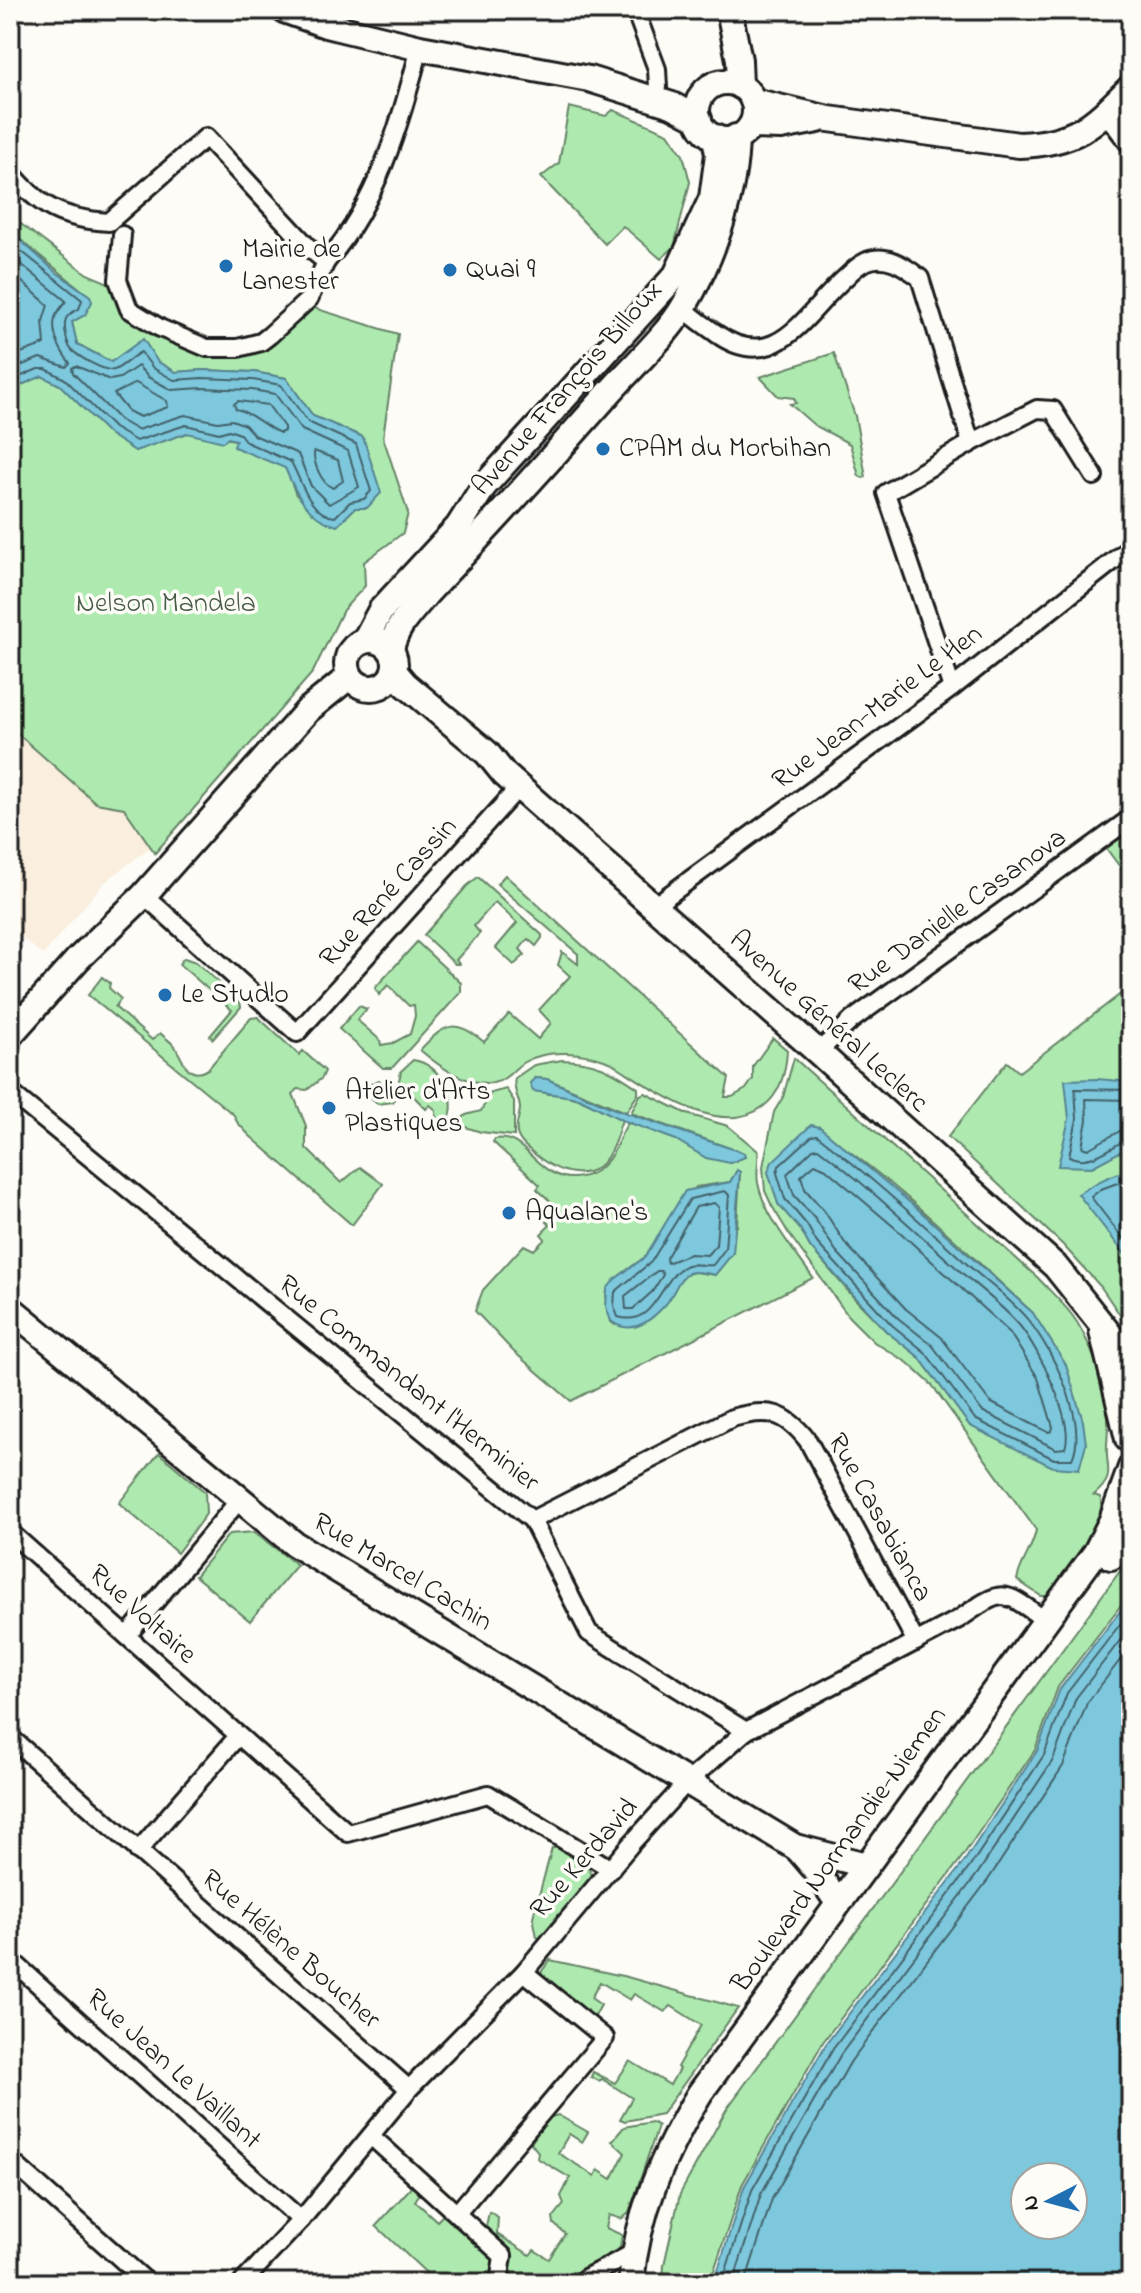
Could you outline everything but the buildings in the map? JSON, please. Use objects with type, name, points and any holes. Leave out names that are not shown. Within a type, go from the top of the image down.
[{"type":"street","points":[[284,10],[326,25],[420,48],[589,79],[634,82],[706,99]]},
{"type":"street","points":[[635,10],[657,69],[658,88]]},
{"type":"street","points":[[714,10],[723,62],[706,99],[702,126],[734,133],[829,119]]},
{"type":"street","points":[[729,10],[747,93],[755,110],[734,133]]},
{"type":"street","points":[[122,235],[118,280],[129,309],[160,328],[207,348],[238,348],[261,342],[309,299],[326,262],[347,239],[390,154],[420,48]]},
{"type":"street","points":[[589,79],[672,105],[706,99],[732,82],[747,93],[829,119],[1019,145],[1069,138],[1091,125],[1131,87]]},
{"type":"street","points":[[1108,110],[1131,140]]},
{"type":"street","name":"Avenue François Billoux","points":[[350,676],[349,655],[358,643],[365,640],[381,610],[458,527],[484,486],[676,275],[712,198],[718,154],[734,133]]},
{"type":"street","name":"Avenue François Billoux","points":[[390,668],[399,624],[684,308],[719,226],[734,169],[734,133]]},
{"type":"street","points":[[10,171],[26,191],[49,210],[84,221],[109,222],[206,137],[310,249],[326,262]]},
{"type":"street","points":[[676,275],[684,308],[735,347],[764,347],[789,338],[831,290],[863,262],[875,259],[899,262],[920,278],[971,443]]},
{"type":"street","points":[[952,688],[886,493],[1037,409],[1053,410],[1094,476]]},
{"type":"street","name":"Rue Jean-Marie Le Hen","points":[[654,906],[952,688],[1131,547]]},
{"type":"street","points":[[10,1035],[78,959],[144,895],[308,710],[350,676],[366,687],[390,668],[379,641],[365,640]]},
{"type":"street","name":"Avenue Général Leclerc","points":[[390,668],[480,762],[512,780],[1055,1266],[1131,1361]]},
{"type":"street","name":"Rue René Cassin","points":[[144,895],[297,1033],[512,780]]},
{"type":"street","name":"Rue Danielle Casanova","points":[[818,1052],[852,1020],[1131,818]]},
{"type":"street","name":"Rue Commandant l'Herminier","points":[[10,1092],[532,1520],[589,1633],[746,1731]]},
{"type":"street","name":"Rue Marcel Cachin","points":[[10,1308],[293,1543],[795,1847],[815,1869],[838,1903]]},
{"type":"street","name":"Avenue Général Leclerc","points":[[1101,1324],[1130,1444]]},
{"type":"street","name":"Rue Casabianca","points":[[532,1520],[732,1418],[752,1412],[770,1412],[796,1425],[808,1441],[916,1642]]},
{"type":"street","name":"Boulevard Normandie-Niemen","points":[[631,2283],[635,2252],[649,2197],[674,2135],[700,2093],[1096,1552],[1112,1520],[1131,1467]]},
{"type":"street","points":[[127,1636],[240,1499]]},
{"type":"street","name":"Boulevard Normandie-Niemen","points":[[646,2283],[653,2238],[666,2188],[688,2141],[712,2101],[1110,1559],[1131,1518]]},
{"type":"street","name":"Rue Voltaire","points":[[10,1532],[348,1833],[488,1794],[611,1869]]},
{"type":"street","name":"Rue Kerdavid","points":[[242,2283],[301,2220],[409,2089],[524,1972],[687,1782],[746,1731],[916,1642],[997,1595],[1014,1598],[1046,1621]]},
{"type":"street","points":[[138,1851],[238,1736]]},
{"type":"street","name":"Rue Hélène Boucher","points":[[10,1737],[409,2089]]},
{"type":"street","name":"Rue Marcel Cachin","points":[[795,1847],[866,1865]]},
{"type":"street","name":"Rue Jean Le Vaillant","points":[[10,1959],[301,2220]]},
{"type":"street","points":[[457,2213],[605,2038],[524,1972]]},
{"type":"street","points":[[371,2136],[503,2256],[499,2283]]},
{"type":"street","points":[[10,2160],[148,2283]]},
{"type":"street","points":[[585,2278],[635,2252]]},
{"type":"shaded area","points":[[10,722],[96,803],[124,808],[156,843],[104,883],[43,955],[10,928]]},
{"type":"green space","points":[[569,107],[606,116],[613,110],[668,133],[683,155],[690,182],[674,247],[661,259],[623,226],[605,244],[541,177],[559,163]]},
{"type":"green space","name":"Nelson Mandela","points":[[17,221],[87,274],[111,284],[126,316],[183,345],[267,344],[314,308],[398,334],[383,437],[408,513],[403,533],[364,562],[365,586],[343,610],[313,672],[155,853],[124,808],[96,803],[10,727],[10,390],[42,376],[60,385],[109,434],[135,451],[187,433],[236,440],[235,447],[286,468],[296,495],[337,526],[355,508],[363,437],[313,416],[286,378],[254,372],[176,372],[158,362],[111,362],[77,344],[72,322],[90,297],[10,231]]},
{"type":"green space","points":[[834,353],[855,416],[866,477],[863,478],[859,476],[850,444],[814,425],[790,404],[796,403],[794,398],[778,396],[760,377]]},
{"type":"green space","points":[[1131,830],[1131,882],[1106,848]]},
{"type":"green space","points":[[505,875],[729,1078],[725,1097],[732,1097],[746,1089],[753,1079],[753,1066],[773,1038],[787,1050],[782,1081],[770,1101],[746,1115],[726,1117],[706,1114],[664,1096],[610,1062],[567,1053],[534,1058],[502,1080],[483,1083],[454,1074],[420,1050],[436,1034],[450,1027],[465,1029],[484,1042],[509,1014],[538,1039],[551,1023],[539,1010],[570,976],[558,965],[562,952],[578,964],[578,954],[497,884]]},
{"type":"green space","points":[[478,877],[542,935],[536,946],[528,939],[520,949],[525,955],[514,965],[496,948],[517,923],[495,902],[474,926],[480,933],[456,960],[459,964],[455,964],[424,935]]},
{"type":"green space","points":[[417,942],[461,983],[461,992],[392,1068],[383,1068],[339,1029],[359,1006],[367,1009],[357,1020],[380,1040],[381,1045],[410,1034],[415,1016],[414,1005],[409,1006],[388,985],[379,995],[375,988]]},
{"type":"green space","points":[[184,958],[196,962],[240,1002],[241,1007],[213,1039],[210,1036],[232,1010],[179,964]]},
{"type":"green space","points":[[102,977],[121,999],[115,1007],[152,1040],[160,1033],[174,1045],[190,1071],[195,1073],[208,1069],[251,1018],[258,1017],[299,1055],[303,1051],[325,1071],[322,1078],[307,1090],[298,1089],[293,1094],[306,1126],[306,1148],[341,1183],[360,1167],[383,1184],[352,1225],[249,1135],[234,1115],[88,995]]},
{"type":"green space","points":[[1131,986],[1131,1331],[1101,1287],[1063,1245],[948,1137],[1007,1062],[1019,1072]]},
{"type":"green space","points":[[794,1058],[1038,1278],[1068,1310],[1083,1333],[1107,1402],[1108,1477],[1094,1495],[1100,1497],[1101,1508],[1091,1535],[1047,1596],[1041,1596],[1017,1580],[1036,1530],[932,1385],[908,1363],[874,1342],[849,1317],[772,1206],[765,1191],[763,1167],[774,1112],[783,1097]],"holes":[[[811,1125],[841,1145],[926,1214],[1033,1313],[970,1426],[919,1357],[886,1331],[855,1299],[778,1204],[798,1138]]]},
{"type":"green space","points":[[413,1060],[431,1068],[445,1084],[452,1104],[447,1123],[436,1117],[436,1110],[430,1105],[426,1109],[399,1081],[401,1071]]},
{"type":"green space","points":[[562,1060],[602,1067],[638,1088],[638,1094],[626,1112],[547,1079],[535,1078],[547,1094],[577,1098],[622,1120],[613,1147],[604,1161],[587,1172],[567,1172],[546,1163],[525,1146],[517,1133],[520,1108],[515,1078],[534,1065]]},
{"type":"green space","points":[[379,1080],[395,1096],[393,1102],[378,1104],[358,1086],[367,1086]]},
{"type":"green space","points":[[506,1089],[514,1101],[514,1136],[481,1132],[456,1124],[466,1115],[481,1111],[491,1093]]},
{"type":"green space","points":[[645,1093],[687,1114],[728,1126],[758,1151],[757,1175],[761,1195],[781,1233],[813,1278],[571,1401],[513,1351],[475,1311],[483,1290],[524,1245],[534,1250],[545,1239],[541,1234],[550,1225],[546,1221],[558,1208],[537,1189],[540,1185],[493,1142],[495,1139],[506,1139],[516,1143],[554,1174],[567,1178],[585,1176],[602,1167],[628,1123],[654,1130],[730,1163],[745,1157],[744,1153],[631,1113],[640,1095]],"holes":[[[737,1171],[740,1172],[737,1226],[715,1275],[687,1274],[615,1325],[611,1322],[606,1295],[615,1279],[645,1257],[696,1187],[730,1182]]]},
{"type":"green space","points":[[159,1453],[205,1492],[206,1514],[177,1553],[119,1503]]},
{"type":"green space","points":[[254,1532],[297,1565],[250,1621],[195,1576],[229,1534]]},
{"type":"green space","points":[[1131,1556],[1131,1592],[1058,1687],[1035,1750],[960,1860],[823,2042],[742,2185],[710,2283],[663,2283],[680,2194],[726,2110]]},
{"type":"green space","points":[[552,1848],[587,1865],[592,1875],[589,1884],[540,1939],[533,1917]]},
{"type":"green space","points":[[550,1960],[627,1977],[738,2008],[662,2114],[625,2121],[620,2119],[632,2098],[602,2079],[599,2081],[591,2077],[593,2072],[615,2083],[630,2061],[670,2085],[701,2025],[671,2006],[665,2012],[634,1994],[630,2000],[600,1982],[591,1998],[601,2005],[594,2018],[604,2025],[602,2027],[539,1975]]},
{"type":"green space","points":[[558,2115],[588,2132],[582,2142],[569,2134],[558,2153],[595,2176],[598,2170],[612,2179],[625,2153],[612,2141],[624,2127],[652,2122],[658,2126],[629,2213],[622,2219],[609,2215],[606,2228],[622,2235],[619,2253],[566,2283],[508,2283],[509,2259],[485,2231],[489,2212],[498,2217],[497,2234],[530,2255],[534,2250],[549,2259],[565,2234],[554,2224],[553,2218],[564,2204],[561,2196],[570,2178],[537,2158],[538,2152],[531,2143],[548,2118]]},
{"type":"green space","points":[[415,2183],[422,2190],[415,2201],[437,2221],[445,2213],[496,2260],[492,2283],[437,2283],[376,2226]]},
{"type":"water","points":[[10,231],[56,272],[90,296],[92,302],[85,315],[72,322],[77,344],[111,362],[143,339],[158,362],[176,372],[254,372],[286,378],[313,416],[363,437],[381,493],[367,508],[355,508],[337,526],[310,511],[298,496],[285,468],[234,447],[236,440],[228,438],[223,442],[187,433],[135,451],[109,434],[60,385],[42,376],[10,390]]},
{"type":"water","points":[[535,1078],[547,1079],[612,1108],[744,1153],[745,1157],[730,1163],[706,1158],[676,1140],[622,1120],[579,1098],[533,1091],[530,1083]]},
{"type":"water","points":[[1065,1080],[1131,1082],[1131,1146],[1092,1167],[1058,1166],[1069,1119]]},
{"type":"water","points":[[811,1125],[820,1127],[920,1211],[1033,1313],[1066,1365],[1083,1421],[1086,1444],[1079,1469],[1053,1467],[970,1426],[919,1357],[886,1331],[810,1247],[801,1230],[778,1204],[768,1172],[772,1162]]},
{"type":"water","points":[[737,1170],[740,1172],[733,1253],[715,1275],[695,1272],[685,1275],[666,1304],[641,1324],[626,1327],[611,1321],[606,1307],[607,1289],[615,1279],[645,1257],[685,1191],[730,1182]]},
{"type":"water","points":[[1131,1170],[1131,1262],[1078,1194],[1103,1179]]},
{"type":"water","points":[[1131,1597],[1131,2283],[714,2283],[744,2187],[826,2044],[963,1863],[1037,1751],[1060,1689]]},
{"type":"place","name":"Mairie de Lanester","points":[[226,266]]},
{"type":"place","name":"Quai 9","points":[[450,270]]},
{"type":"place","name":"CPAM du Morbihan","points":[[603,449]]},
{"type":"place","name":"Le Stud!o","points":[[165,995]]},
{"type":"place","name":"Atelier d'Arts Plastiques","points":[[329,1108]]},
{"type":"place","name":"Aqualane's","points":[[509,1213]]}]
